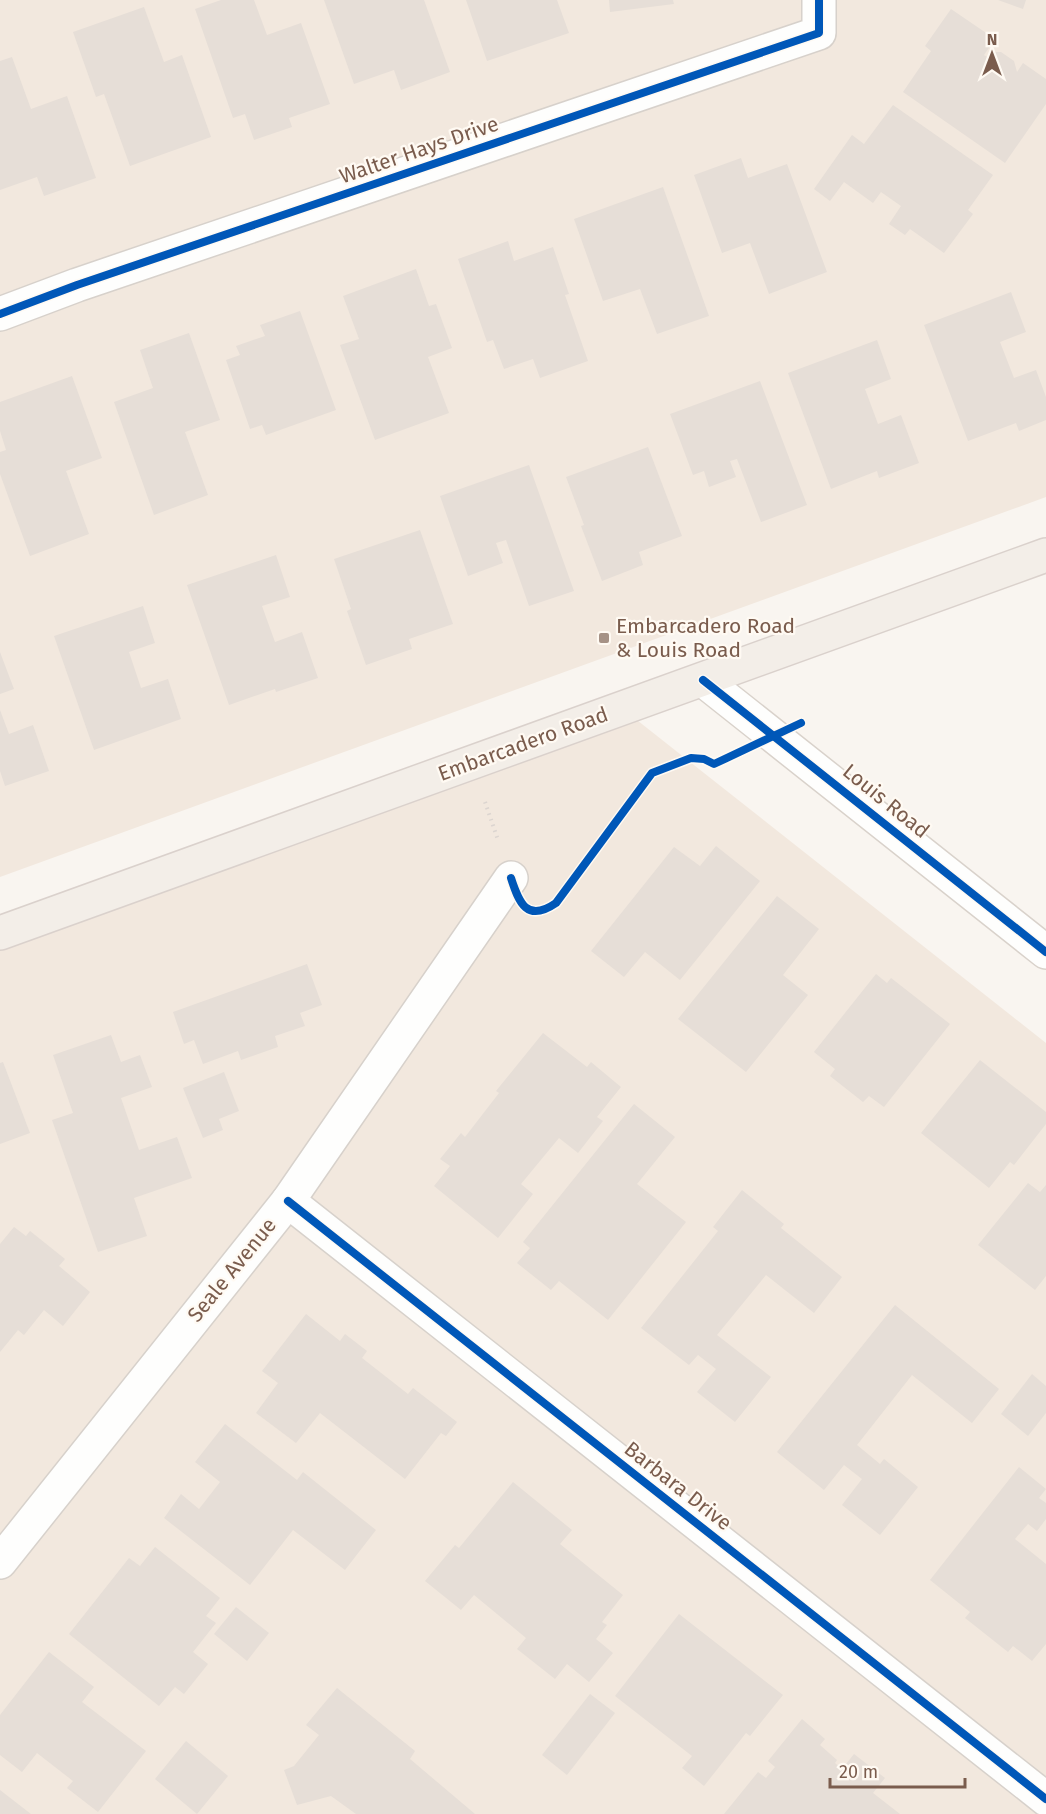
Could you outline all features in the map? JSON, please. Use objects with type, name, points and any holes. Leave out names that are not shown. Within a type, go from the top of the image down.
[{"type":"main road","name":"Embarcadero Road","points":[[0,933],[1046,555]]},
{"type":"street","name":"Walter Hays Drive","points":[[0,314],[77,285],[819,33],[819,0]]},
{"type":"street","name":"Louis Road","points":[[703,680],[1046,952]]},
{"type":"street","name":"Seale Avenue","points":[[0,1562],[288,1201],[511,878]]},
{"type":"street","name":"Barbara Drive","points":[[288,1201],[1046,1799]]},
{"type":"path","points":[[471,762],[511,878]]},
{"type":"shaded area","points":[[0,0],[1046,0],[1046,497],[0,877]]},
{"type":"shaded area","points":[[628,713],[1046,1043],[1046,1814],[0,1814],[0,939]]},
{"type":"building","points":[[221,0],[254,0],[267,35],[301,23],[330,104],[289,118],[292,127],[254,140],[245,114],[233,118],[195,9]]},
{"type":"building","points":[[324,0],[424,0],[450,72],[401,90],[394,70],[354,84]]},
{"type":"building","points":[[466,0],[557,0],[569,33],[487,61]]},
{"type":"building","points":[[609,0],[673,0],[674,4],[610,12]]},
{"type":"building","points":[[998,0],[1026,0],[1023,9]]},
{"type":"building","points":[[144,7],[164,62],[182,55],[211,137],[130,166],[104,94],[96,97],[73,32]]},
{"type":"building","points":[[951,9],[995,39],[984,55],[987,57],[991,52],[1001,52],[1014,61],[1017,72],[1023,63],[1046,79],[1046,104],[1005,163],[903,92],[931,51],[925,46]]},
{"type":"building","points":[[12,57],[31,109],[67,96],[96,178],[44,196],[37,177],[0,190],[0,61]]},
{"type":"building","points":[[893,105],[993,175],[968,210],[973,214],[944,253],[910,229],[905,235],[889,224],[901,206],[881,192],[873,203],[844,182],[830,201],[814,189],[852,135],[864,144]]},
{"type":"building","points":[[741,158],[748,178],[787,164],[827,272],[769,294],[750,243],[722,253],[694,175]]},
{"type":"building","points":[[663,187],[709,316],[657,334],[640,289],[603,301],[574,219]]},
{"type":"building","points":[[508,241],[514,261],[553,247],[569,294],[565,295],[588,361],[540,378],[533,359],[504,369],[493,340],[487,342],[458,259]]},
{"type":"building","points":[[416,269],[429,306],[436,304],[452,348],[428,357],[449,413],[375,440],[340,345],[359,339],[343,296]]},
{"type":"building","points":[[1011,292],[1026,332],[1000,342],[1014,378],[1036,370],[1046,397],[1046,420],[1019,431],[1016,423],[968,441],[924,325]]},
{"type":"building","points":[[300,311],[336,410],[266,435],[262,425],[250,429],[226,360],[240,355],[236,346],[265,336],[260,325]]},
{"type":"building","points":[[189,333],[220,420],[185,432],[208,495],[154,515],[114,402],[153,388],[140,350]]},
{"type":"building","points":[[877,340],[891,379],[865,389],[878,424],[901,415],[919,463],[879,478],[877,471],[831,489],[788,373]]},
{"type":"building","points":[[72,376],[102,458],[66,471],[89,534],[30,556],[0,474],[0,452],[6,450],[0,431],[0,402]]},
{"type":"building","points":[[760,381],[807,505],[761,522],[737,459],[730,461],[736,477],[709,487],[704,471],[693,475],[670,414]]},
{"type":"building","points":[[648,447],[682,536],[639,552],[643,565],[602,581],[581,526],[584,525],[566,477]]},
{"type":"building","points":[[529,465],[574,591],[529,606],[506,540],[496,543],[503,563],[468,576],[440,496]]},
{"type":"building","points":[[420,530],[453,624],[409,639],[412,649],[366,665],[347,611],[351,609],[334,559]]},
{"type":"building","points":[[276,555],[290,597],[262,606],[275,642],[302,632],[318,678],[276,692],[275,689],[229,705],[187,585]]},
{"type":"building","points":[[143,606],[155,643],[129,652],[141,688],[168,679],[181,719],[94,750],[54,636]]},
{"type":"building","points":[[0,652],[14,689],[0,694]]},
{"type":"building","points":[[0,710],[9,734],[33,725],[49,771],[5,786],[0,771]]},
{"type":"building","points":[[716,846],[760,881],[680,980],[645,952],[624,977],[591,951],[674,847],[700,866]]},
{"type":"building","points":[[777,896],[819,929],[783,975],[808,995],[746,1072],[678,1019]]},
{"type":"building","points":[[307,964],[322,1005],[300,1013],[305,1026],[275,1036],[278,1047],[241,1060],[238,1051],[203,1064],[194,1040],[184,1044],[173,1012]]},
{"type":"building","points":[[876,974],[887,983],[891,978],[950,1024],[884,1107],[869,1096],[863,1102],[830,1076],[835,1069],[814,1052]]},
{"type":"building","points":[[543,1033],[587,1067],[591,1062],[621,1087],[597,1117],[603,1121],[578,1153],[559,1138],[521,1184],[533,1194],[498,1238],[434,1186],[450,1166],[440,1159],[461,1133],[465,1137],[499,1093],[496,1091]]},
{"type":"building","points":[[111,1035],[121,1062],[140,1055],[152,1087],[121,1098],[139,1150],[177,1137],[192,1178],[134,1198],[147,1236],[98,1252],[52,1120],[73,1113],[53,1055]]},
{"type":"building","points":[[980,1060],[1046,1112],[1046,1124],[1014,1165],[1010,1162],[989,1188],[921,1133]]},
{"type":"building","points":[[3,1062],[30,1133],[0,1144],[0,1063]]},
{"type":"building","points":[[224,1072],[239,1111],[219,1119],[223,1130],[203,1138],[183,1088]]},
{"type":"building","points":[[634,1104],[675,1137],[637,1184],[686,1222],[608,1320],[559,1281],[551,1290],[517,1263],[530,1248],[523,1242]]},
{"type":"building","points":[[1028,1183],[1040,1192],[1046,1185],[1046,1276],[1035,1290],[978,1245]]},
{"type":"building","points":[[742,1190],[784,1224],[781,1228],[842,1277],[814,1313],[766,1275],[717,1335],[771,1377],[735,1422],[697,1392],[716,1369],[698,1355],[689,1365],[641,1328],[718,1231],[713,1227]]},
{"type":"building","points":[[14,1227],[26,1236],[30,1231],[65,1259],[59,1266],[90,1292],[63,1326],[44,1310],[24,1335],[18,1330],[0,1352],[0,1244]]},
{"type":"building","points":[[895,1305],[999,1389],[972,1423],[912,1375],[857,1445],[880,1464],[884,1459],[918,1487],[880,1535],[842,1505],[862,1479],[844,1465],[824,1490],[777,1452]]},
{"type":"building","points":[[306,1314],[340,1341],[345,1334],[367,1351],[362,1358],[408,1394],[413,1388],[457,1422],[446,1436],[441,1433],[405,1479],[320,1413],[296,1443],[256,1413],[278,1383],[262,1371]]},
{"type":"building","points":[[1032,1374],[1046,1386],[1046,1413],[1028,1436],[1001,1414]]},
{"type":"building","points":[[225,1424],[297,1480],[303,1472],[376,1530],[345,1570],[293,1530],[250,1585],[164,1518],[181,1494],[199,1509],[220,1482],[195,1462]]},
{"type":"building","points":[[1019,1467],[1046,1489],[1039,1498],[1046,1503],[1046,1519],[1037,1531],[1028,1524],[1015,1539],[1046,1564],[1046,1644],[1032,1661],[1013,1646],[1008,1652],[965,1618],[970,1612],[930,1580]]},
{"type":"building","points":[[513,1482],[572,1530],[560,1544],[623,1595],[602,1622],[607,1625],[596,1639],[613,1653],[589,1682],[567,1664],[555,1679],[517,1649],[526,1638],[474,1595],[461,1610],[425,1581],[455,1545],[459,1548]]},
{"type":"building","points":[[155,1547],[220,1598],[206,1616],[216,1623],[193,1652],[208,1664],[184,1694],[175,1687],[159,1706],[69,1634],[129,1558],[140,1566]]},
{"type":"building","points":[[236,1607],[269,1633],[247,1661],[214,1634]]},
{"type":"building","points":[[679,1614],[783,1695],[750,1736],[746,1733],[704,1786],[682,1768],[692,1756],[615,1696]]},
{"type":"building","points":[[49,1652],[94,1687],[82,1702],[146,1751],[98,1812],[67,1788],[73,1781],[37,1753],[22,1772],[0,1755],[0,1715]]},
{"type":"building","points":[[337,1688],[415,1751],[410,1759],[475,1814],[356,1814],[331,1796],[297,1805],[284,1770],[294,1766],[319,1735],[306,1725]]},
{"type":"building","points":[[590,1694],[615,1713],[567,1775],[542,1755]]},
{"type":"building","points":[[802,1719],[825,1739],[820,1745],[837,1760],[835,1763],[842,1769],[854,1754],[885,1778],[873,1793],[900,1814],[724,1814],[758,1772],[766,1778],[775,1767],[768,1761]]},
{"type":"building","points":[[186,1741],[228,1776],[197,1814],[155,1779]]},
{"type":"building","points":[[0,1790],[31,1814],[0,1814]]},
{"type":"cycle path","points":[[0,314],[77,285],[819,33],[819,0]]},
{"type":"cycle path","points":[[703,680],[1046,952]]},
{"type":"cycle path","points":[[511,878],[517,895],[526,907],[538,911],[546,909],[556,903],[652,773],[691,758],[704,759],[714,764],[801,723]]},
{"type":"cycle path","points":[[288,1201],[1046,1799]]},
{"type":"place","name":"Embarcadero Road & Louis Road","points":[[604,638]]}]
